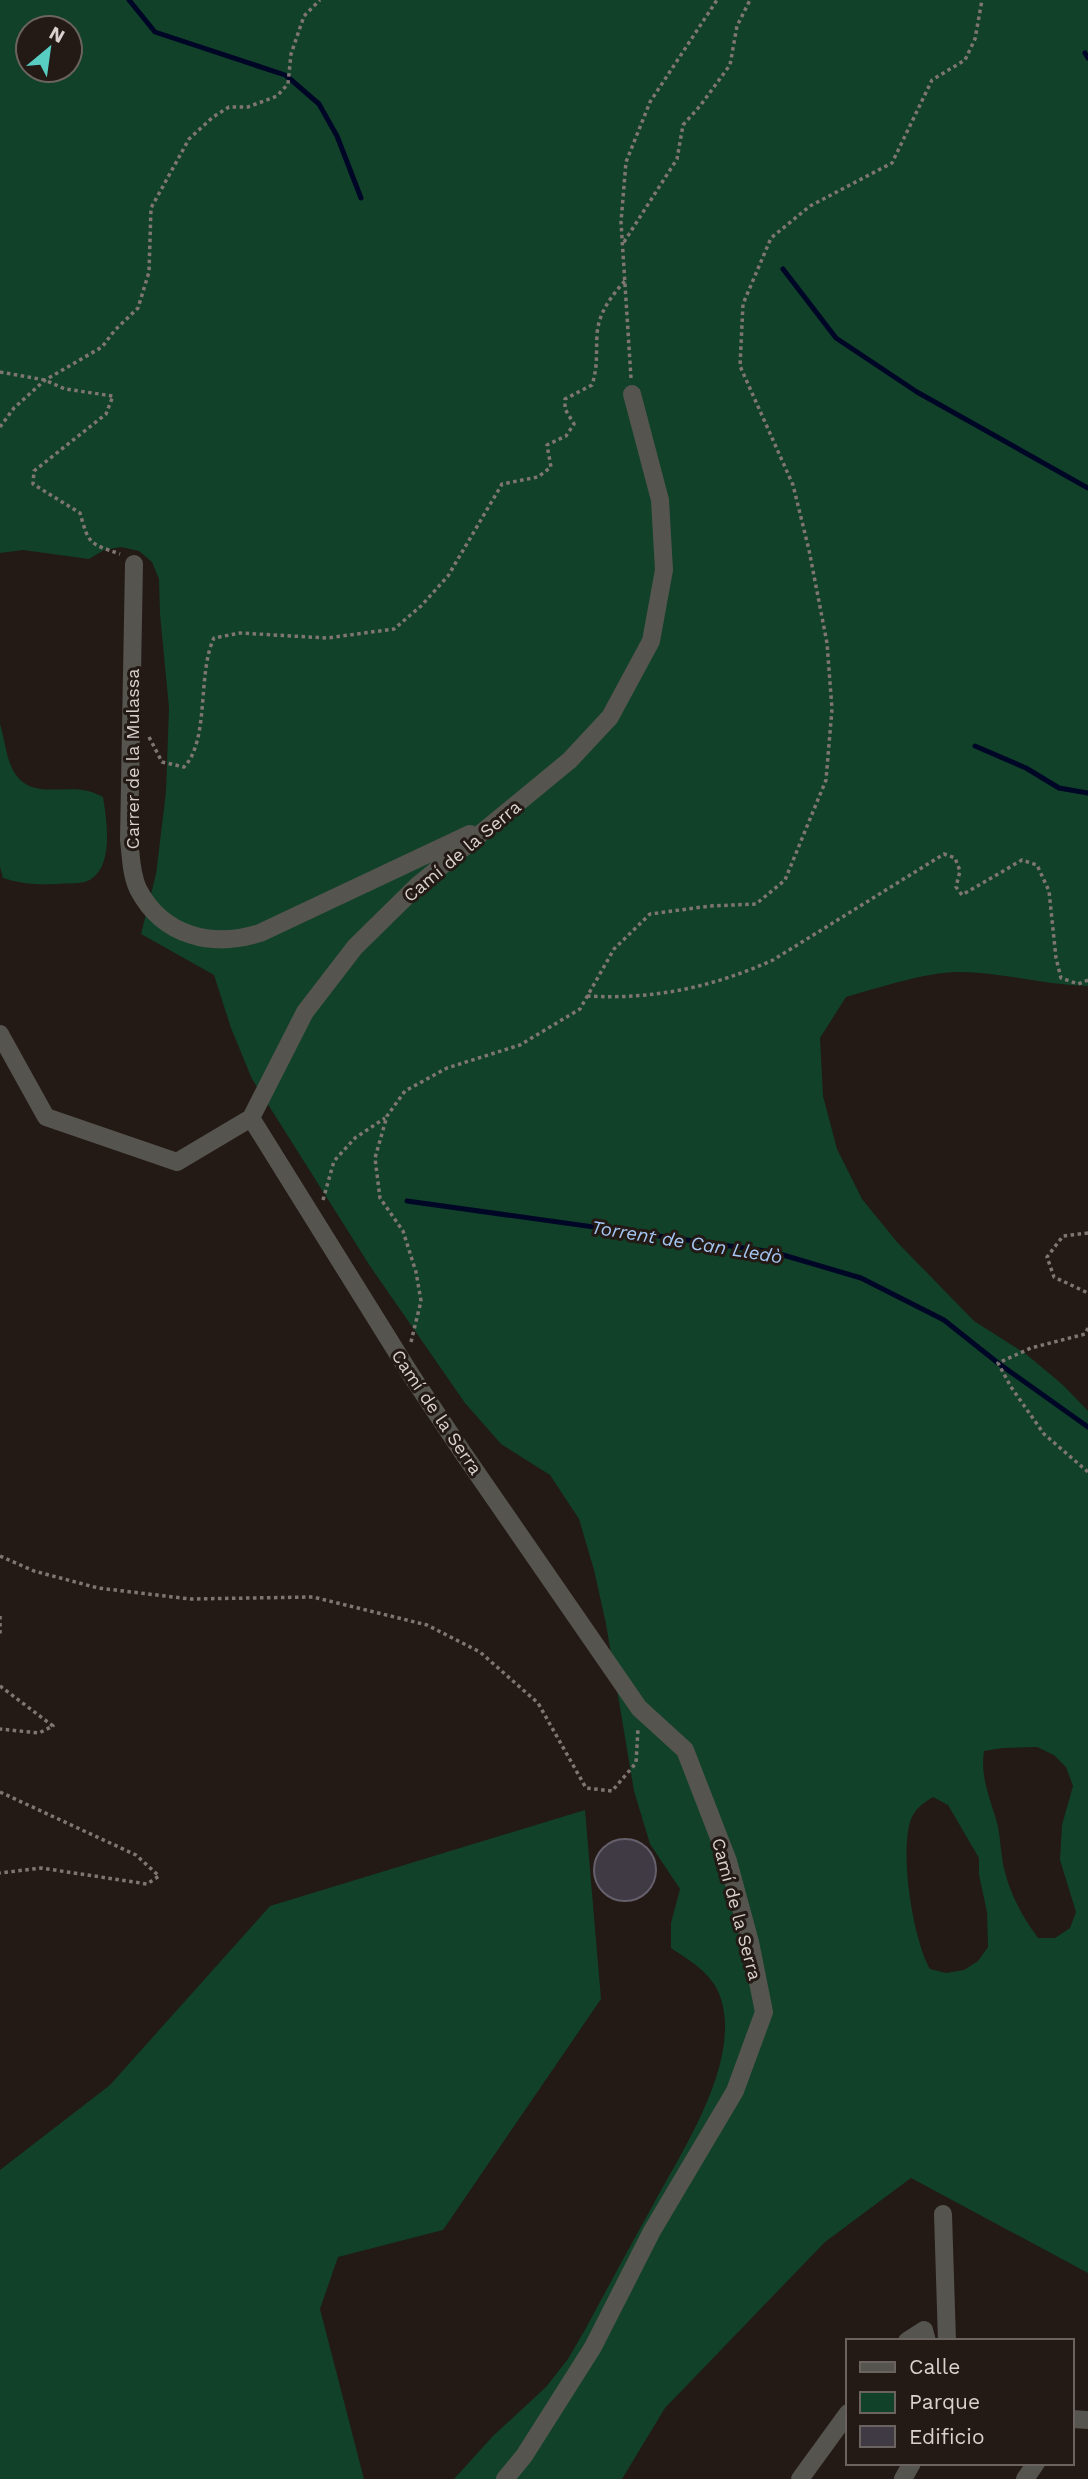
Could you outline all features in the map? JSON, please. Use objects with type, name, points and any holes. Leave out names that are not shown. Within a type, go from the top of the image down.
[{"type":"street","name":"Camí de la Serra","points":[[505,2479],[524,2456],[593,2347],[652,2231],[735,2091],[764,2012],[750,1942],[728,1861],[684,1750],[639,1708],[411,1375],[251,1118],[305,1012],[355,947],[417,886],[570,760],[610,717],[651,641],[664,570],[660,500],[632,394]]},
{"type":"street","name":"Carrer de la Mulassa","points":[[134,564],[129,841],[132,871],[137,887],[167,922],[196,937],[230,940],[245,938],[493,824]]},
{"type":"street","points":[[0,1034],[46,1117],[164,1158],[177,1162],[251,1118]]},
{"type":"street","points":[[943,2214],[947,2339]]},
{"type":"street","points":[[910,2339],[923,2330],[926,2339]]},
{"type":"street","points":[[800,2479],[846,2416]]},
{"type":"path","points":[[0,427],[14,408],[46,380],[102,347],[138,308],[149,272],[151,208],[189,139],[213,117],[229,107],[248,107],[277,96],[288,84],[291,54],[304,16],[320,0]]},
{"type":"path","points":[[632,394],[621,222],[626,162],[650,102],[717,0]]},
{"type":"path","points":[[622,244],[677,159],[683,125],[730,65],[737,26],[750,0]]},
{"type":"path","points":[[316,1223],[334,1161],[355,1138],[387,1116],[405,1091],[447,1068],[520,1045],[580,1009],[614,949],[650,914],[710,906],[756,904],[785,880],[826,780],[832,709],[827,643],[793,485],[740,366],[743,304],[771,238],[810,206],[892,163],[932,80],[965,60],[975,38],[982,0]]},
{"type":"path","points":[[327,638],[394,629],[421,606],[448,576],[502,484],[538,477],[551,467],[547,445],[566,436],[574,424],[565,409],[565,400],[592,385],[597,368],[597,332],[609,298],[625,281]]},
{"type":"path","points":[[587,996],[612,998],[681,992],[746,972],[773,960],[944,854],[955,858],[960,871],[956,887],[962,895],[1022,859],[1037,864],[1049,891],[1056,958],[1061,978],[1078,984],[1088,981]]},
{"type":"path","points":[[387,1116],[375,1158],[380,1198],[403,1231],[416,1272],[421,1301],[410,1348],[411,1375]]},
{"type":"path","points":[[1088,1233],[1063,1236],[1046,1257],[1054,1277],[1088,1293]]},
{"type":"path","points":[[1088,1328],[1085,1334],[1031,1348],[998,1363],[1044,1434],[1088,1472]]},
{"type":"path","points":[[0,1556],[34,1571],[98,1588],[190,1600],[313,1597],[427,1625],[480,1652],[538,1703],[586,1788],[612,1791],[636,1763],[639,1708]]},
{"type":"path","points":[[0,1616],[0,1634]]},
{"type":"path","points":[[0,1686],[53,1726],[39,1733],[0,1729]]},
{"type":"path","points":[[0,1792],[136,1855],[159,1876],[147,1884],[41,1868],[0,1873]]},
{"type":"green space","points":[[0,0],[1088,0],[1088,986],[974,973],[932,975],[846,997],[820,1038],[823,1096],[837,1149],[862,1199],[897,1242],[974,1321],[1026,1354],[1063,1385],[1088,1411],[1088,2273],[911,2178],[825,2242],[665,2408],[622,2479],[454,2479],[493,2436],[546,2387],[568,2359],[586,2328],[679,2159],[706,2104],[717,2076],[723,2048],[725,2021],[720,1996],[706,1974],[671,1948],[671,1923],[680,1889],[650,1844],[634,1791],[606,1624],[579,1519],[550,1475],[501,1444],[465,1403],[370,1266],[252,1079],[231,1028],[214,975],[141,934],[156,874],[166,792],[169,708],[159,579],[152,562],[139,551],[121,547],[104,550],[89,559],[23,550],[0,553]],"holes":[[[1037,1747],[1054,1755],[1066,1767],[1073,1786],[1062,1825],[1060,1860],[1076,1912],[1070,1928],[1055,1938],[1038,1938],[1016,1903],[1003,1864],[998,1826],[989,1798],[983,1761],[984,1751]],[[933,1797],[948,1805],[979,1858],[979,1875],[987,1912],[988,1947],[978,1961],[964,1970],[946,1973],[930,1969],[924,1955],[913,1917],[907,1873],[911,1819],[918,1809]]]},
{"type":"green space","points":[[0,724],[11,766],[26,784],[45,789],[77,789],[103,797],[107,832],[105,857],[95,876],[85,882],[36,884],[3,878],[0,867]]},
{"type":"green space","points":[[585,1810],[601,1999],[443,2230],[338,2257],[320,2309],[364,2479],[0,2479],[0,2170],[110,2085],[270,1906]]},
{"type":"building","points":[[625,1839],[637,1841],[647,1848],[654,1858],[654,1882],[647,1892],[637,1899],[625,1901],[613,1899],[603,1892],[596,1882],[594,1870],[596,1858],[603,1848],[613,1841]]},
{"type":"waterway","points":[[129,0],[155,32],[289,78],[319,104],[337,136],[361,198]]},
{"type":"waterway","points":[[1085,53],[1088,58]]},
{"type":"waterway","points":[[783,269],[836,338],[917,392],[1088,488]]},
{"type":"waterway","points":[[975,746],[1026,768],[1059,788],[1088,793]]},
{"type":"waterway","name":"Torrent de Can Lledò","points":[[407,1201],[773,1252],[861,1278],[944,1320],[998,1363],[1088,1427]]}]
